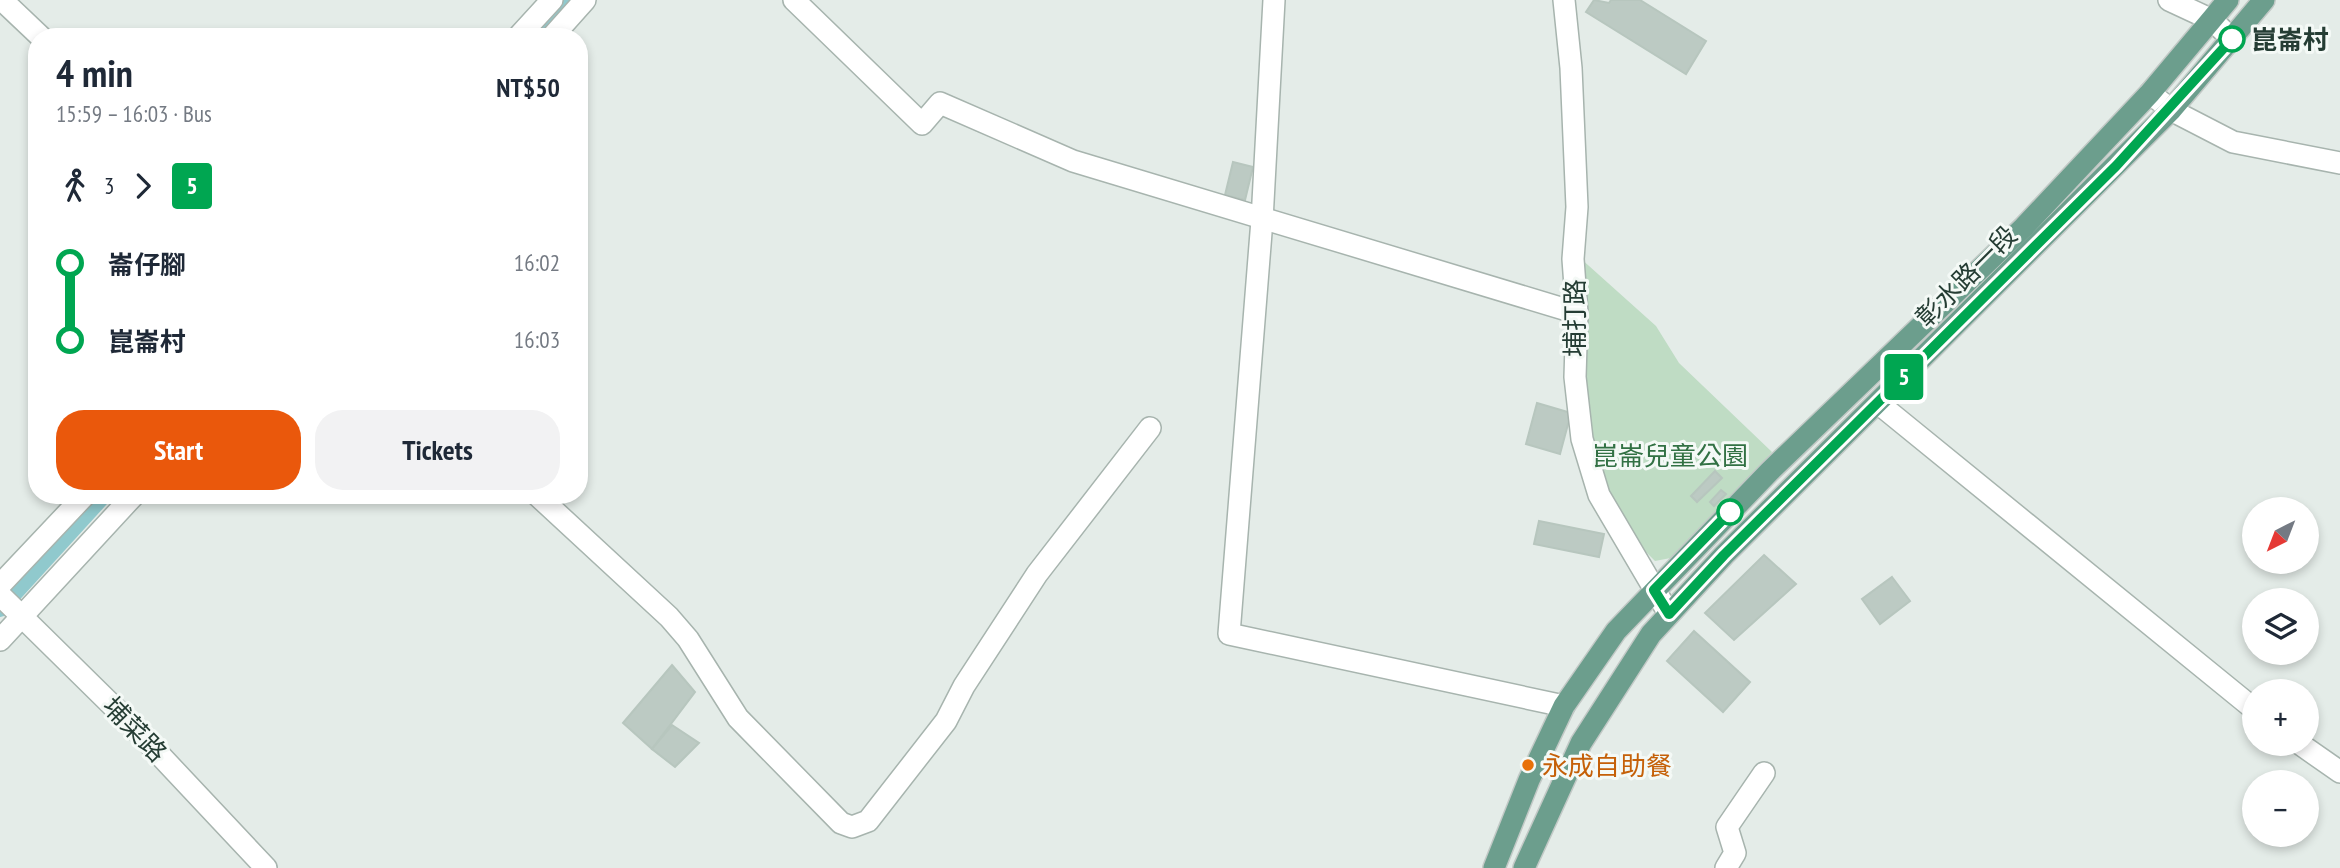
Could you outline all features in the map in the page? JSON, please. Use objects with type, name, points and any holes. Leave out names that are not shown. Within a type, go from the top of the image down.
[{"type":"main road","name":"彰水路一段","points":[[1494,868],[1564,706],[1616,631],[1770,471],[2024,227],[2150,93],[2228,0]]},
{"type":"main road","name":"彰水路一段","points":[[1524,868],[1581,743],[1651,634],[1724,555],[2171,110],[2264,0]]},
{"type":"main road","points":[[1520,803],[1547,815]]},
{"type":"street","points":[[2,0],[32,28]]},
{"type":"street","points":[[526,28],[552,0]]},
{"type":"street","points":[[560,28],[585,0]]},
{"type":"street","points":[[794,0],[922,124],[940,103],[1073,161],[1577,313]]},
{"type":"street","points":[[1274,0],[1262,220],[1229,634],[1564,706]]},
{"type":"street","name":"埔打路","points":[[1564,0],[1572,68],[1577,207],[1573,259],[1577,313],[1574,377],[1582,439],[1599,495],[1669,614]]},
{"type":"street","points":[[2169,0],[2212,20],[2232,39]]},
{"type":"street","points":[[2150,93],[2171,110],[2232,142],[2340,163]]},
{"type":"street","points":[[1878,402],[2242,699]]},
{"type":"street","points":[[547,504],[669,617],[688,639],[738,718],[841,822],[852,827],[868,821],[946,721],[964,685],[1037,574],[1150,428]]},
{"type":"street","points":[[0,584],[76,504]]},
{"type":"street","points":[[0,640],[126,504]]},
{"type":"street","name":"埔菜路","points":[[0,595],[126,719],[265,868]]},
{"type":"street","points":[[2317,756],[2340,772]]},
{"type":"street","points":[[1726,868],[1735,853],[1727,827],[1764,773]]},
{"type":"green space","name":"崑崙兒童公園","points":[[1579,257],[1656,326],[1679,363],[1772,452],[1681,556],[1655,561],[1624,530],[1586,439]]},
{"type":"building","points":[[1594,0],[1609,3],[1611,0],[1640,0],[1706,41],[1686,74],[1586,12]]},
{"type":"building","points":[[1233,162],[1253,167],[1245,200],[1225,195]]},
{"type":"building","points":[[1537,403],[1571,413],[1560,454],[1526,444]]},
{"type":"building","points":[[1715,471],[1722,478],[1697,502],[1691,496]]},
{"type":"building","points":[[1721,490],[1726,494],[1714,506],[1710,502]]},
{"type":"building","points":[[1539,521],[1604,534],[1599,557],[1534,544]]},
{"type":"building","points":[[1764,555],[1796,584],[1734,640],[1705,613]]},
{"type":"building","points":[[1892,577],[1910,601],[1880,624],[1862,599]]},
{"type":"building","points":[[1694,631],[1750,682],[1723,712],[1667,661]]},
{"type":"building","points":[[672,665],[695,692],[652,749],[623,723]]},
{"type":"building","points":[[672,725],[699,743],[675,767],[652,749]]},
{"type":"waterway","points":[[545,23],[566,0]]},
{"type":"waterway","points":[[0,608],[95,504]]},
{"type":"bus line","name":"5","points":[[1730,512],[1654,590],[1669,614],[1724,555],[2171,110],[2232,39]]},
{"type":"place","name":"崑崙村","points":[[2232,39]]},
{"type":"place","name":"永成自助餐","points":[[1528,765]]}]
